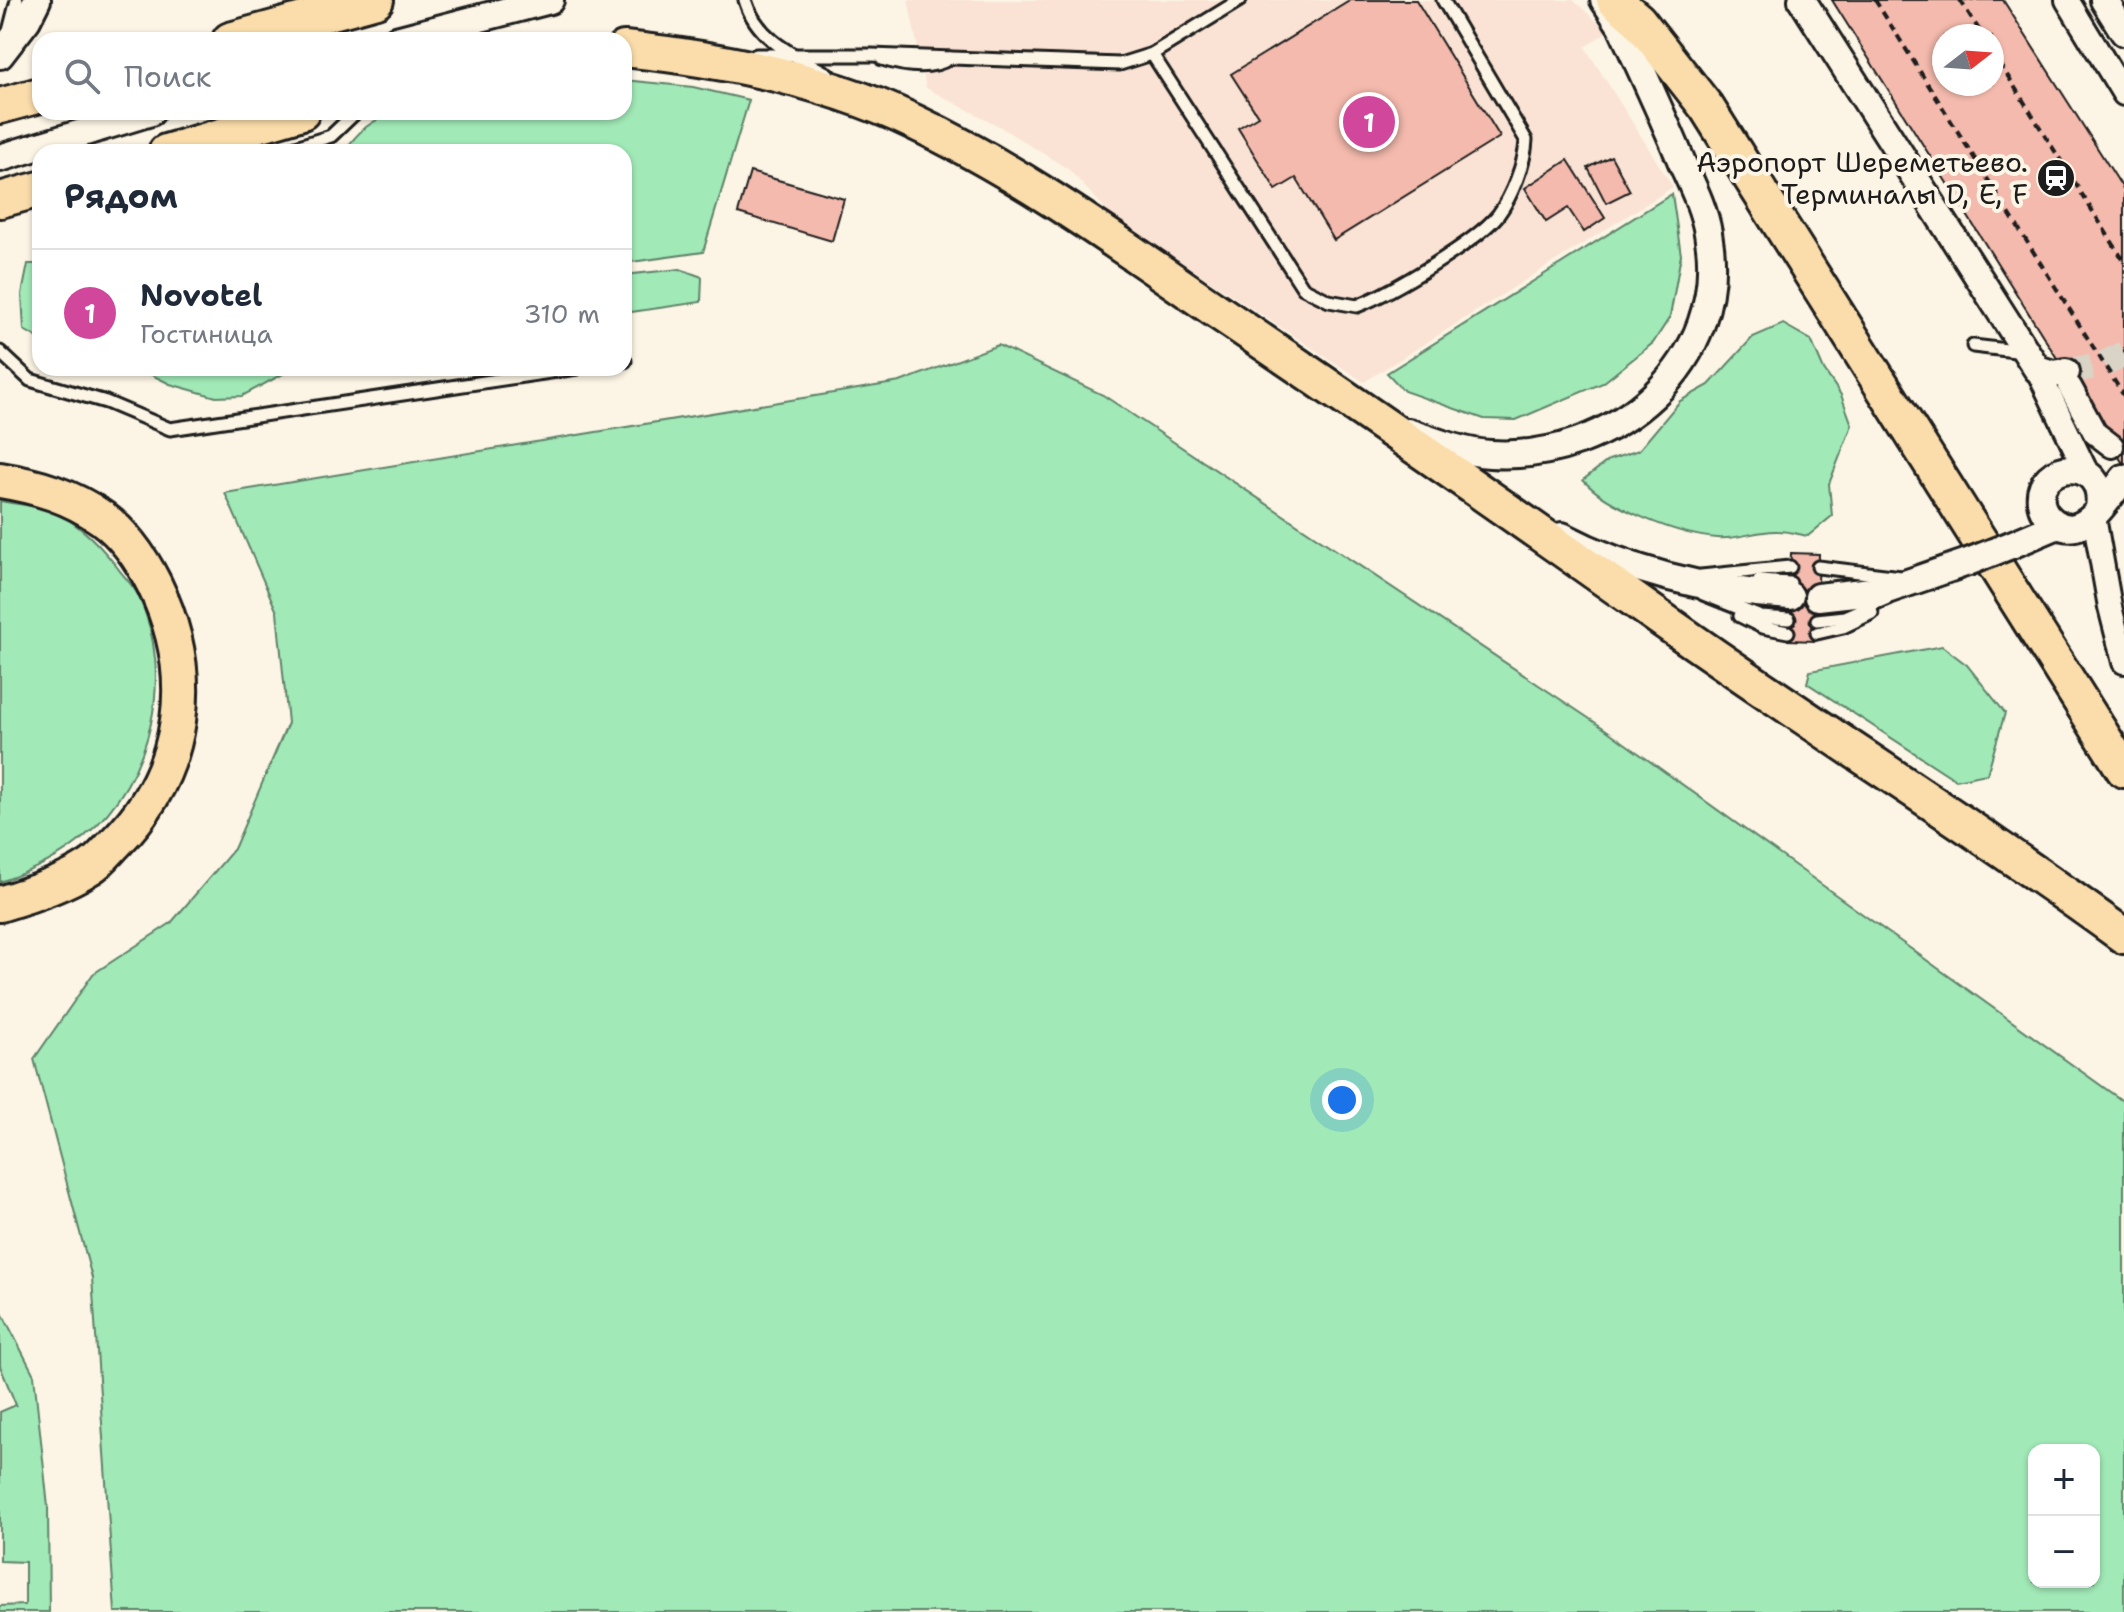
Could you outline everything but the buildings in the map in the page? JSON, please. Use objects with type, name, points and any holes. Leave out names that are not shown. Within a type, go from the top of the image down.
[{"type":"main road","points":[[259,32],[376,0]]},
{"type":"main road","points":[[1614,0],[1638,20],[1707,108],[2124,770]]},
{"type":"main road","points":[[632,50],[703,59],[784,77],[912,121],[965,149],[1116,242],[1386,425],[1688,638],[1841,739],[2124,936]]},
{"type":"main road","points":[[0,106],[32,97]]},
{"type":"main road","points":[[193,144],[275,120]]},
{"type":"main road","points":[[0,200],[32,191]]},
{"type":"main road","points":[[0,480],[31,485],[66,497],[104,519],[142,560],[169,616],[180,664],[180,719],[151,803],[92,866],[46,889],[0,904]]},
{"type":"street","points":[[5,50],[37,0]]},
{"type":"street","points":[[427,32],[550,0]]},
{"type":"street","points":[[1386,425],[1464,451],[1527,453],[1564,446],[1589,438],[1636,412],[1673,377],[1687,356],[1706,308],[1710,283],[1708,232],[1665,122],[1621,26],[1604,0]]},
{"type":"street","points":[[1802,0],[2031,360],[2087,473],[2099,489],[2096,512],[2114,583],[2124,662]]},
{"type":"street","points":[[2067,0],[2124,94]]},
{"type":"street","points":[[2104,0],[2124,32]]},
{"type":"street","points":[[46,144],[125,120]]},
{"type":"street","points":[[0,158],[32,148]]},
{"type":"street","points":[[2031,360],[2068,380],[2095,433],[2112,446]]},
{"type":"street","points":[[2058,525],[2044,512],[2041,493],[2045,484],[2059,471],[2078,469],[2087,473]]},
{"type":"street","points":[[1817,602],[1901,587],[2058,525],[2077,527],[2096,512],[2124,478]]},
{"type":"street","points":[[1495,501],[1572,541],[1709,592],[1789,601]]},
{"type":"lane","points":[[5,50],[17,0]]},
{"type":"lane","points":[[5,50],[25,0]]},
{"type":"lane","points":[[745,0],[756,25],[790,53],[912,121]]},
{"type":"lane","points":[[703,59],[790,53],[1120,64],[1152,54],[1240,0]]},
{"type":"lane","points":[[1152,54],[1287,268],[1303,288],[1329,301],[1357,306],[1481,232],[1499,213],[1525,155],[1526,140],[1443,0]]},
{"type":"lane","points":[[305,144],[331,136],[348,120]]},
{"type":"lane","points":[[1973,346],[2031,360]]},
{"type":"lane","points":[[0,352],[30,380],[106,402],[170,429],[524,376]]},
{"type":"lane","points":[[1677,580],[1733,571],[1790,567]]},
{"type":"lane","points":[[1818,567],[1901,587]]},
{"type":"lane","points":[[1817,633],[1843,627],[1869,615],[1901,587]]},
{"type":"lane","points":[[1709,592],[1762,627],[1788,632]]},
{"type":"path","points":[[1875,0],[2124,396]]},
{"type":"path","points":[[1960,0],[1975,24]]},
{"type":"path","points":[[2004,70],[2124,261]]},
{"type":"shaded area","points":[[908,0],[1573,0],[1608,31],[1585,47],[1673,187],[1364,382],[1114,218],[1068,169],[997,125],[926,88]]},
{"type":"green space","points":[[632,81],[693,87],[749,100],[703,252],[632,262],[632,144],[350,144],[377,120],[632,120]]},
{"type":"green space","points":[[1672,194],[1681,255],[1670,317],[1653,343],[1603,383],[1516,420],[1484,419],[1404,391],[1387,373]]},
{"type":"green space","points":[[28,264],[32,264],[32,334],[24,330],[22,294]]},
{"type":"green space","points":[[680,269],[702,277],[701,302],[632,312],[632,274]]},
{"type":"green space","points":[[1783,324],[1811,340],[1824,370],[1841,395],[1852,425],[1829,484],[1832,516],[1808,536],[1770,531],[1717,538],[1683,532],[1626,510],[1583,480],[1609,460],[1639,450],[1680,401],[1709,385],[1753,337]]},
{"type":"green space","points":[[998,345],[1103,395],[1605,729],[2124,1102],[2124,1612],[115,1612],[92,1278],[34,1059],[93,974],[171,923],[234,849],[288,723],[277,612],[225,493],[900,382]]},
{"type":"green space","points":[[154,376],[279,376],[242,396],[216,397],[170,384]]},
{"type":"green space","points":[[0,501],[58,514],[86,534],[110,559],[137,593],[150,628],[155,660],[155,692],[151,725],[141,756],[127,786],[108,813],[66,851],[34,869],[0,882]]},
{"type":"green space","points":[[1942,646],[1967,665],[2005,713],[1987,774],[1956,780],[1807,683],[1810,671]]},
{"type":"green space","points":[[0,1309],[34,1375],[48,1507],[49,1612],[0,1612],[0,1606],[25,1605],[25,1562],[0,1561],[0,1412],[16,1405],[0,1366]]},
{"type":"tunnel","points":[[2066,372],[2104,364],[2124,354]]},
{"type":"place","name":"Novotel","points":[[1369,122]]},
{"type":"place","name":"Аэропорт Шереметьево. Терминалы D, E, F","points":[[2056,178]]}]
